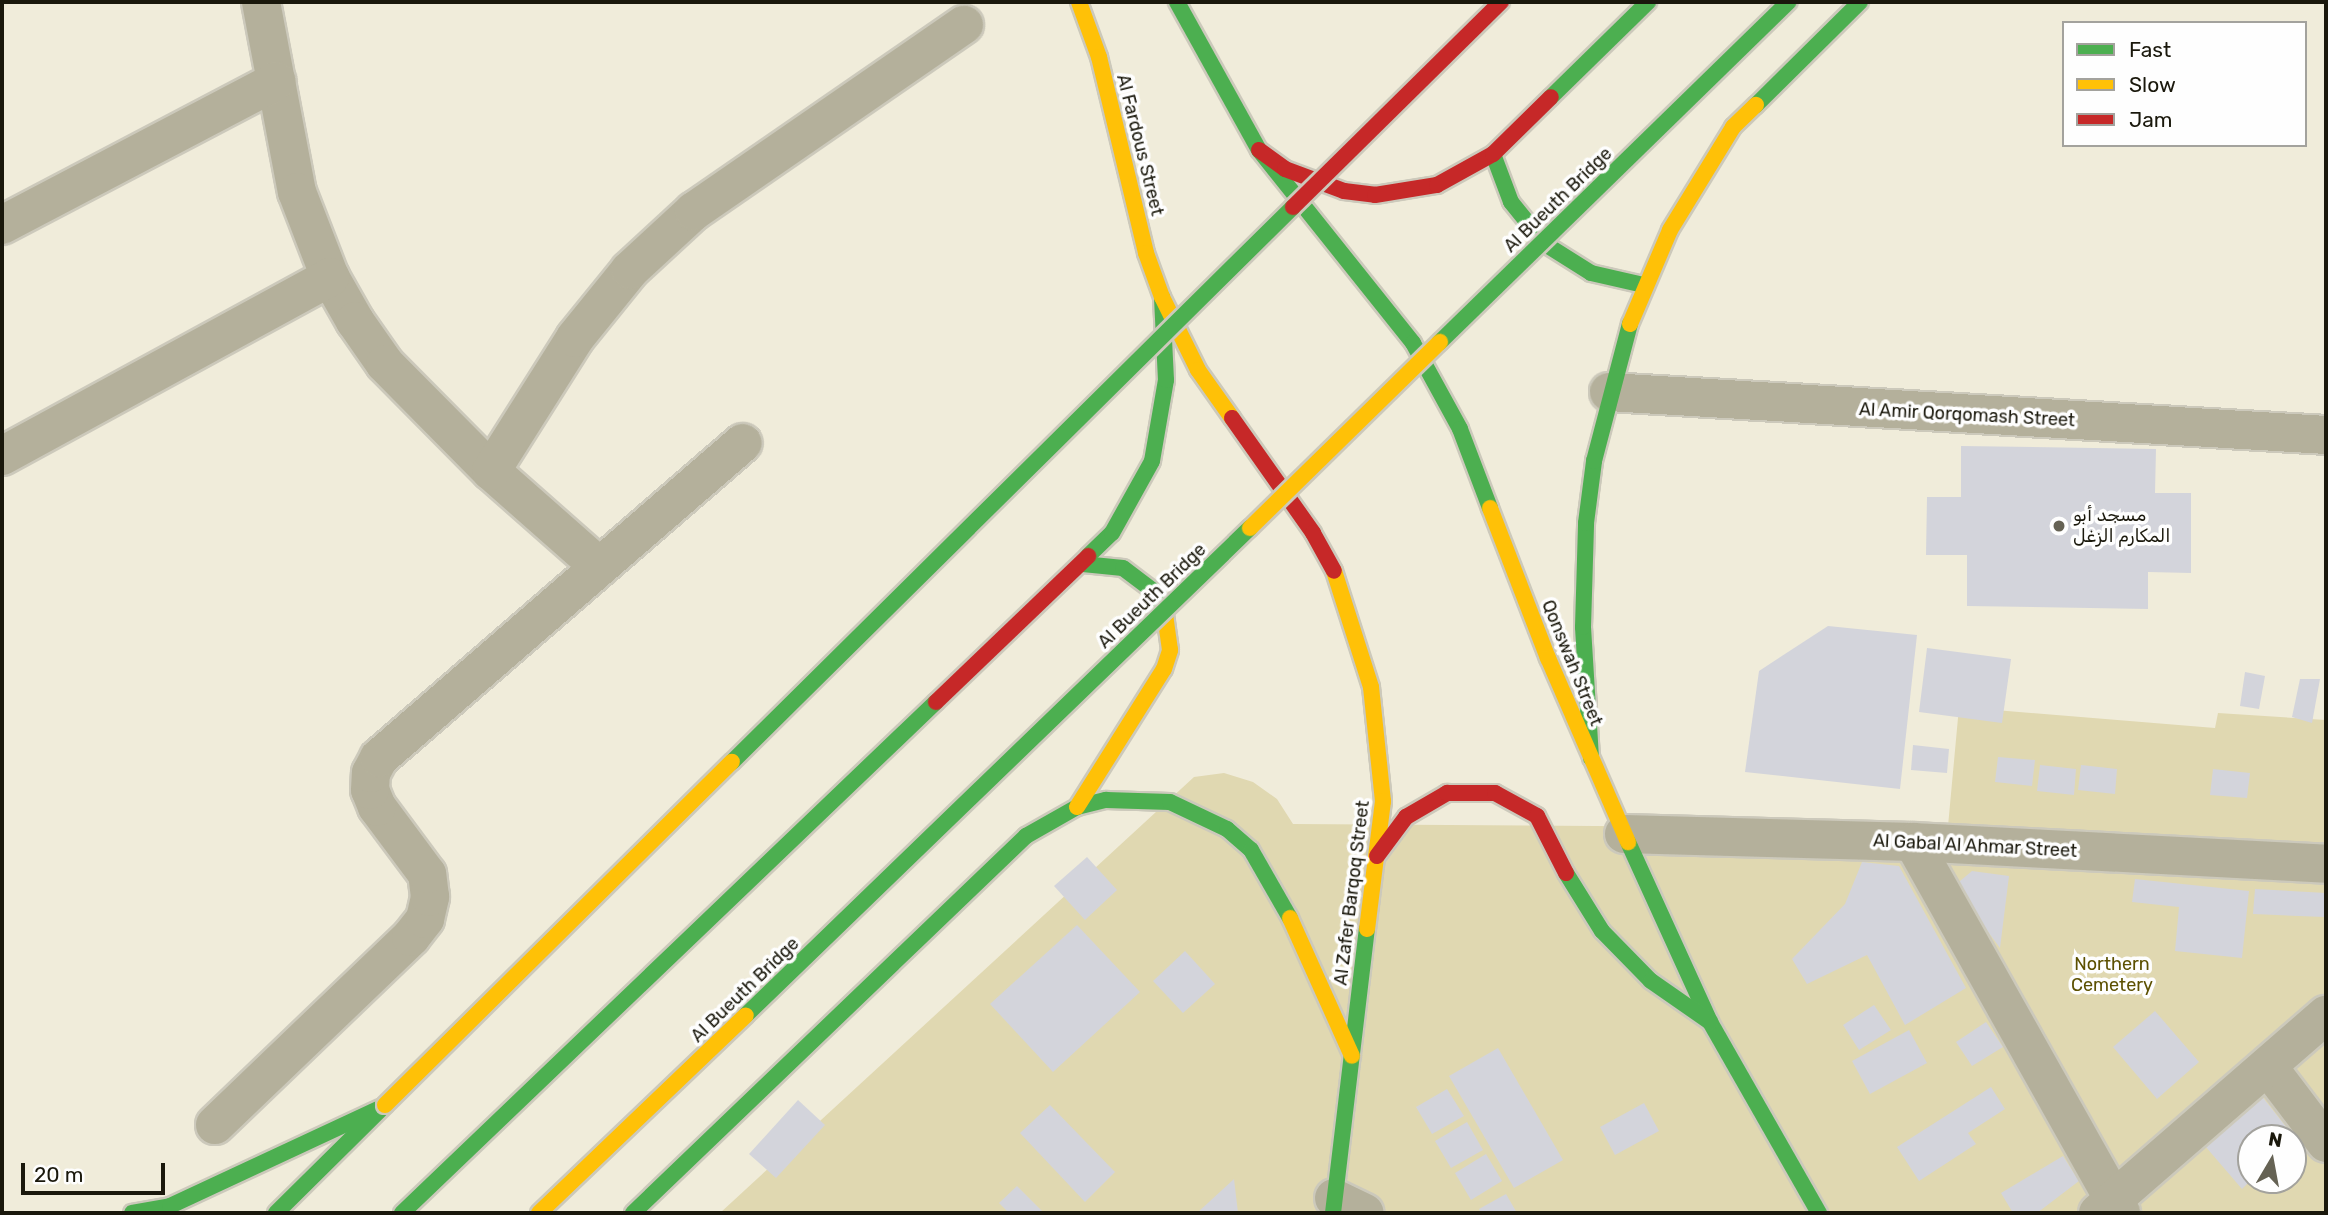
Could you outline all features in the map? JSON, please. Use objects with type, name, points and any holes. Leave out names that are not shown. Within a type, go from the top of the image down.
[{"type":"main road","name":"Al Fardous Street","points":[[1079,2],[1099,58],[1146,253],[1162,298]]},
{"type":"main road","points":[[1177,2],[1259,150],[1313,182],[1375,194],[1437,185],[1493,153],[1648,2]]},
{"type":"main road","points":[[276,1213],[1501,2]]},
{"type":"main road","name":"Al Bueuth Bridge","points":[[539,1213],[946,824],[1789,2]]},
{"type":"main road","points":[[1591,758],[1583,627],[1586,523],[1609,392],[1644,285],[1693,188],[1733,128],[1860,2]]},
{"type":"main road","name":"Qonswah Street","points":[[1259,150],[1413,343],[1460,429],[1623,834],[1710,1022],[1819,1213]]},
{"type":"main road","points":[[1493,153],[1511,202],[1545,244],[1591,273],[1644,285]]},
{"type":"main road","points":[[402,1213],[1083,564],[1119,522],[1152,461],[1167,380],[1162,298]]},
{"type":"main road","name":"Al Zafer Barqoq Street","points":[[1162,298],[1198,370],[1313,533],[1336,575],[1357,633],[1377,733],[1383,801],[1352,1056],[1344,1208]]},
{"type":"main road","points":[[1077,807],[1164,669],[1170,650],[1165,610],[1148,584],[1123,568],[1083,564]]},
{"type":"main road","points":[[1376,857],[1406,817],[1447,793],[1495,793],[1517,802],[1536,816],[1582,905],[1602,932],[1651,981],[1710,1022]]},
{"type":"main road","points":[[633,1213],[1026,836],[1077,807],[1127,799],[1170,802],[1227,829],[1251,850],[1299,934],[1352,1056]]},
{"type":"main road","points":[[132,1213],[170,1206],[385,1105]]},
{"type":"street","points":[[261,2],[297,192],[330,277],[385,363],[491,471],[600,567]]},
{"type":"street","points":[[491,471],[575,338],[630,270],[694,211],[964,25]]},
{"type":"street","points":[[2,225],[276,81]]},
{"type":"street","points":[[2,456],[330,277]]},
{"type":"street","name":"Al Amir Qorqomash Street","points":[[1609,392],[2326,435]]},
{"type":"street","points":[[215,1125],[425,919],[430,897],[427,874],[377,807],[370,790],[371,773],[379,758],[743,443]]},
{"type":"street","name":"Al Gabal Al Ahmar Street","points":[[1623,834],[1913,842],[2326,864]]},
{"type":"street","points":[[1913,842],[2111,1209],[2326,1015]]},
{"type":"street","points":[[2269,1068],[2326,1143]]},
{"type":"green space","name":"Northern Cemetery","points":[[1959,707],[2215,728],[2218,713],[2326,720],[2326,1213],[720,1213],[1194,777],[1224,773],[1253,782],[1277,799],[1293,824],[1736,827],[1947,837]]},
{"type":"building","name":"مسجد أبو المكارم الزغل","points":[[1961,446],[2156,449],[2155,493],[2191,493],[2191,573],[2148,572],[2148,609],[1967,606],[1967,555],[1926,555],[1927,497],[1961,497]]},
{"type":"building","points":[[1828,626],[1917,635],[1900,789],[1745,772],[1759,671]]},
{"type":"building","points":[[1927,648],[2011,659],[2002,723],[1919,712]]},
{"type":"building","points":[[2245,672],[2265,676],[2259,709],[2240,706]]},
{"type":"building","points":[[2300,679],[2320,679],[2312,723],[2292,717]]},
{"type":"building","points":[[1913,745],[1949,749],[1947,773],[1911,770]]},
{"type":"building","points":[[1998,757],[2035,760],[2032,786],[1995,782]]},
{"type":"building","points":[[2040,765],[2076,769],[2074,795],[2037,791]]},
{"type":"building","points":[[2081,765],[2117,769],[2115,794],[2078,790]]},
{"type":"building","points":[[2213,769],[2250,773],[2247,798],[2210,795]]},
{"type":"building","points":[[1087,857],[1117,890],[1085,920],[1054,886]]},
{"type":"building","points":[[1862,862],[1899,866],[1966,988],[1905,1025],[1867,955],[1807,984],[1792,959],[1845,904]]},
{"type":"building","points":[[1972,871],[2009,876],[2000,948],[1954,886]]},
{"type":"building","points":[[2135,879],[2249,891],[2242,958],[2175,951],[2179,907],[2132,902]]},
{"type":"building","points":[[2255,889],[2326,893],[2326,922],[2324,917],[2253,914]]},
{"type":"building","points":[[1077,925],[1140,992],[1053,1072],[990,1004]]},
{"type":"building","points":[[1185,951],[1215,984],[1183,1013],[1153,981]]},
{"type":"building","points":[[1874,1005],[1891,1030],[1859,1050],[1843,1025]]},
{"type":"building","points":[[2155,1011],[2199,1062],[2157,1099],[2113,1047]]},
{"type":"building","points":[[1986,1022],[2003,1047],[1972,1066],[1956,1042]]},
{"type":"building","points":[[1909,1030],[1927,1063],[1870,1094],[1852,1061]]},
{"type":"building","points":[[1498,1048],[1563,1160],[1514,1188],[1449,1076]]},
{"type":"building","points":[[1991,1087],[2005,1109],[1968,1133],[1976,1144],[1919,1181],[1897,1147]]},
{"type":"building","points":[[1447,1089],[1464,1116],[1432,1134],[1416,1107]]},
{"type":"building","points":[[2257,1090],[2284,1124],[2237,1124],[2237,1183],[2199,1139]]},
{"type":"building","points":[[798,1100],[825,1125],[776,1178],[749,1154]]},
{"type":"building","points":[[1644,1103],[1659,1131],[1615,1155],[1600,1127]]},
{"type":"building","points":[[1050,1105],[1115,1172],[1085,1202],[1020,1133]]},
{"type":"building","points":[[1467,1122],[1483,1150],[1451,1168],[1435,1141]]},
{"type":"building","points":[[1486,1154],[1502,1181],[1471,1200],[1455,1173]]},
{"type":"building","points":[[2063,1156],[2079,1181],[2037,1213],[2013,1213],[2001,1193]]},
{"type":"building","points":[[1234,1179],[1238,1213],[1197,1213]]},
{"type":"building","points":[[1017,1186],[1044,1213],[1009,1213],[999,1203]]},
{"type":"building","points":[[1506,1194],[1517,1213],[1481,1213],[1479,1209]]},
{"type":"traffic: fast","points":[[1177,2],[1259,150],[1413,343],[1460,429],[1490,508]]},
{"type":"traffic: fast","points":[[1551,97],[1648,2]]},
{"type":"traffic: fast","points":[[1440,342],[1789,2]]},
{"type":"traffic: fast","points":[[1756,105],[1860,2]]},
{"type":"traffic: fast","points":[[1493,154],[1511,202],[1545,244],[1591,273],[1644,285]]},
{"type":"traffic: fast","points":[[732,762],[1293,207]]},
{"type":"traffic: fast","points":[[1088,556],[1112,533],[1152,461],[1166,380],[1162,297]]},
{"type":"traffic: fast","points":[[1591,758],[1583,627],[1586,523],[1594,461],[1630,324]]},
{"type":"traffic: fast","points":[[746,1015],[1250,528]]},
{"type":"traffic: fast","points":[[1083,564],[1123,568],[1155,592],[1165,613]]},
{"type":"traffic: fast","points":[[402,1213],[936,702]]},
{"type":"traffic: fast","points":[[633,1213],[1026,836],[1077,807],[1106,800],[1170,802],[1227,829],[1251,850],[1290,918]]},
{"type":"traffic: fast","points":[[1628,842],[1710,1022],[1819,1213]]},
{"type":"traffic: fast","points":[[1566,873],[1602,931],[1651,981],[1710,1022]]},
{"type":"traffic: fast","points":[[1333,1213],[1367,929]]},
{"type":"traffic: fast","points":[[276,1213],[385,1105]]},
{"type":"traffic: fast","points":[[132,1213],[170,1206],[380,1108]]},
{"type":"traffic: slow","points":[[1079,2],[1099,57],[1146,253],[1162,297],[1198,370],[1232,418]]},
{"type":"traffic: slow","points":[[1630,324],[1670,230],[1733,127],[1756,105]]},
{"type":"traffic: slow","points":[[1250,528],[1440,342]]},
{"type":"traffic: slow","points":[[1490,508],[1548,658],[1628,842]]},
{"type":"traffic: slow","points":[[1334,571],[1371,687],[1383,801],[1367,929]]},
{"type":"traffic: slow","points":[[1077,807],[1164,669],[1170,650],[1165,613]]},
{"type":"traffic: slow","points":[[385,1105],[732,762]]},
{"type":"traffic: slow","points":[[1290,918],[1352,1056]]},
{"type":"traffic: slow","points":[[539,1213],[746,1015]]},
{"type":"traffic: jam","points":[[1293,207],[1501,2]]},
{"type":"traffic: jam","points":[[1259,150],[1285,169],[1344,191],[1375,195],[1437,185],[1493,154],[1551,97]]},
{"type":"traffic: jam","points":[[1232,418],[1313,533],[1334,571]]},
{"type":"traffic: jam","points":[[936,702],[1088,556]]},
{"type":"traffic: jam","points":[[1377,856],[1406,817],[1447,793],[1495,793],[1537,816],[1566,873]]},
{"type":"place","name":"مسجد أبو المكارم الزغل","points":[[2059,526]]}]
